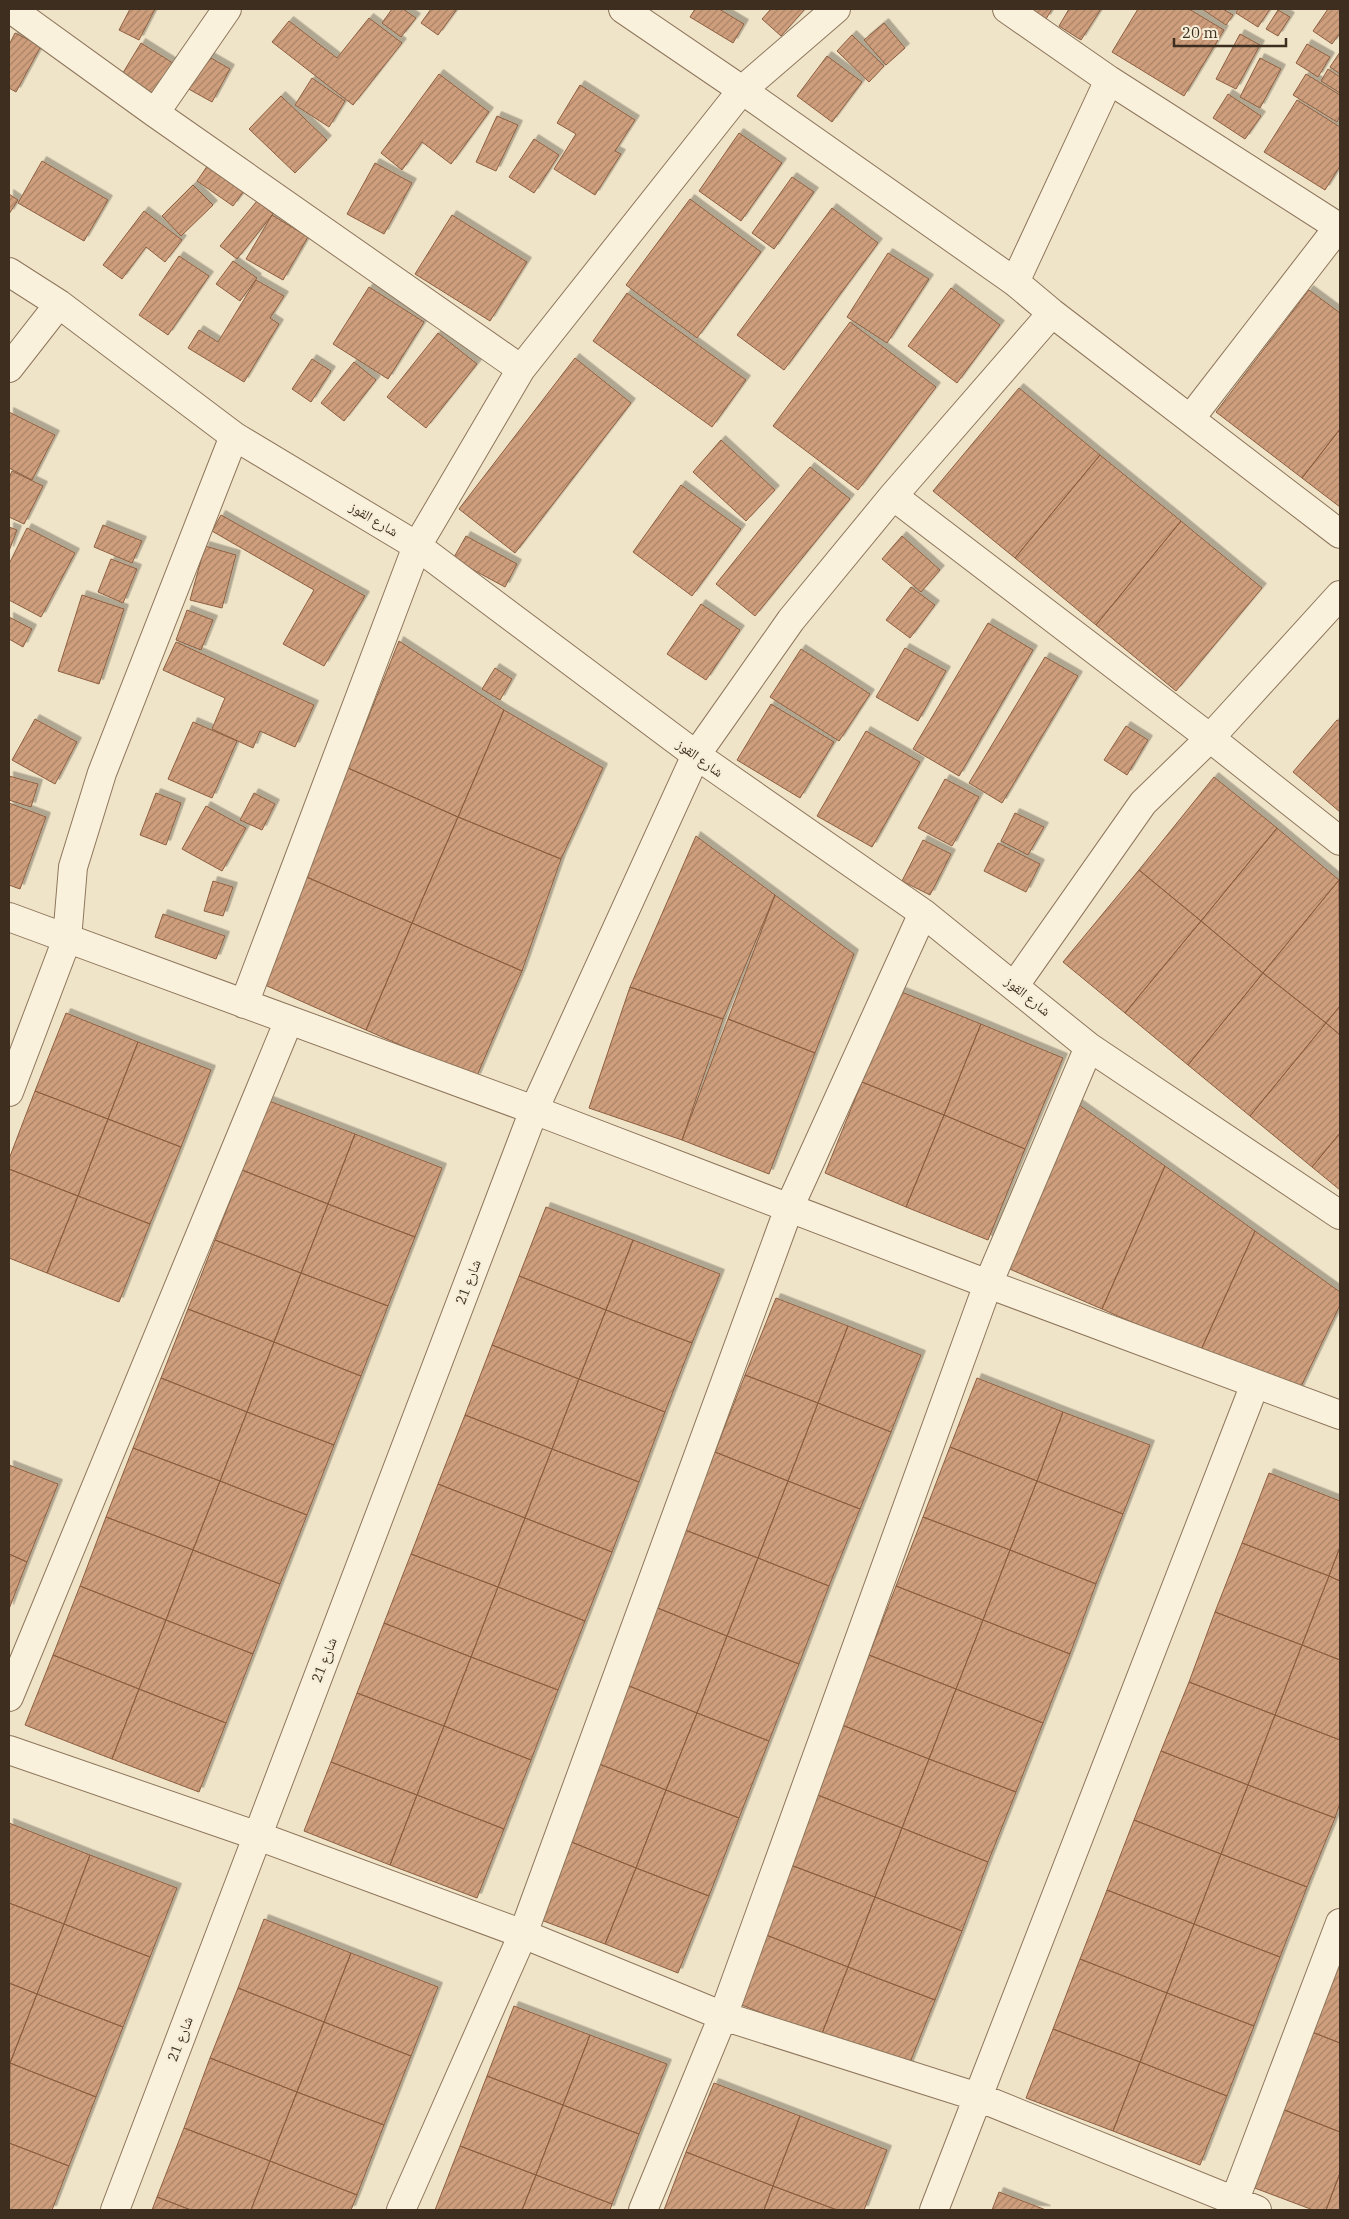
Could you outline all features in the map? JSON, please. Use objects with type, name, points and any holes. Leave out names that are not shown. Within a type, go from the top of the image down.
[{"type":"street","points":[[12,9],[155,113],[521,369]]},
{"type":"street","points":[[155,113],[227,9]]},
{"type":"street","points":[[623,9],[1016,282],[1052,312],[1340,534]]},
{"type":"street","points":[[244,1004],[417,546],[521,369],[742,90],[836,9]]},
{"type":"street","points":[[1007,9],[1109,80],[1340,227],[1190,419]]},
{"type":"street","points":[[1016,282],[1109,80]]},
{"type":"street","name":"شارع القوز","points":[[9,272],[59,304],[234,436],[417,546],[696,756],[923,913],[1090,1047],[1340,1215]]},
{"type":"street","points":[[9,368],[59,304]]},
{"type":"street","name":"شارع 21","points":[[115,2210],[534,1110],[696,756],[791,620],[894,496],[1052,312]]},
{"type":"street","points":[[9,1092],[66,939],[73,867],[102,773],[234,436]]},
{"type":"street","points":[[894,496],[1210,738],[1340,841]]},
{"type":"street","points":[[1015,985],[1143,804],[1210,738],[1340,595]]},
{"type":"street","points":[[401,2210],[523,1934],[789,1208],[923,913]]},
{"type":"street","points":[[9,917],[534,1110],[988,1284],[1340,1415]]},
{"type":"street","points":[[9,1697],[289,1020]]},
{"type":"street","points":[[643,2210],[723,2016],[988,1284],[1090,1047]]},
{"type":"street","points":[[934,2210],[1255,1384]]},
{"type":"street","points":[[9,1750],[258,1836],[523,1934],[723,2016],[978,2097],[1241,2207],[1340,1923]]},
{"type":"building","points":[[130,9],[155,9],[139,40],[119,30]]},
{"type":"building","points":[[392,9],[403,9],[416,18],[401,37],[382,23]]},
{"type":"building","points":[[431,9],[457,9],[438,35],[421,23]]},
{"type":"building","points":[[695,9],[719,9],[744,24],[733,43],[690,17]]},
{"type":"building","points":[[771,9],[805,9],[781,36],[762,19]]},
{"type":"building","points":[[1031,9],[1052,9],[1046,19]]},
{"type":"building","points":[[1069,9],[1101,9],[1081,40],[1059,26]]},
{"type":"building","points":[[1138,9],[1189,9],[1224,30],[1184,96],[1112,52]]},
{"type":"building","points":[[1202,9],[1223,9],[1233,15],[1226,25]]},
{"type":"building","points":[[1238,9],[1270,9],[1258,27],[1236,13]]},
{"type":"building","points":[[1328,9],[1340,9],[1340,33],[1332,44],[1313,31]]},
{"type":"building","points":[[1278,10],[1290,17],[1278,36],[1266,29]]},
{"type":"building","points":[[369,18],[402,43],[353,105],[272,42],[289,21],[337,58]]},
{"type":"building","points":[[884,23],[905,48],[886,65],[864,40]]},
{"type":"building","points":[[15,33],[41,46],[16,92],[9,88],[9,45]]},
{"type":"building","points":[[1240,34],[1260,45],[1236,89],[1216,79]]},
{"type":"building","points":[[852,35],[884,66],[869,82],[837,51]]},
{"type":"building","points":[[141,43],[176,65],[156,98],[121,76]]},
{"type":"building","points":[[1307,44],[1330,57],[1318,77],[1296,63]]},
{"type":"building","points":[[1340,52],[1340,74],[1330,67]]},
{"type":"building","points":[[204,54],[230,69],[212,102],[185,87]]},
{"type":"building","points":[[827,56],[862,82],[832,122],[797,96]]},
{"type":"building","points":[[1260,58],[1281,69],[1260,108],[1240,97]]},
{"type":"building","points":[[1328,69],[1340,77],[1340,93],[1321,81]]},
{"type":"building","points":[[439,74],[489,112],[451,164],[422,142],[402,170],[381,153]]},
{"type":"building","points":[[1306,74],[1340,95],[1340,116],[1337,122],[1293,95]]},
{"type":"building","points":[[312,78],[345,101],[329,127],[295,105]]},
{"type":"building","points":[[580,85],[635,120],[615,151],[621,154],[595,195],[554,169],[576,134],[557,123]]},
{"type":"building","points":[[1228,94],[1261,116],[1245,139],[1213,118]]},
{"type":"building","points":[[281,96],[327,140],[295,173],[249,129]]},
{"type":"building","points":[[1297,100],[1340,127],[1340,166],[1325,190],[1264,152]]},
{"type":"building","points":[[497,116],[518,125],[496,171],[476,162]]},
{"type":"building","points":[[739,133],[782,163],[741,221],[699,191]]},
{"type":"building","points":[[534,139],[559,155],[534,193],[509,177]]},
{"type":"building","points":[[42,161],[108,200],[84,241],[18,203]]},
{"type":"building","points":[[375,163],[412,183],[384,234],[347,214]]},
{"type":"building","points":[[208,165],[244,191],[233,206],[197,181]]},
{"type":"building","points":[[792,177],[814,192],[774,249],[752,233]]},
{"type":"building","points":[[193,185],[213,205],[181,236],[162,216]]},
{"type":"building","points":[[9,194],[18,200],[9,214]]},
{"type":"building","points":[[690,199],[761,252],[697,338],[626,285]]},
{"type":"building","points":[[257,201],[273,214],[237,259],[220,246]]},
{"type":"building","points":[[832,208],[878,243],[784,370],[737,335]]},
{"type":"building","points":[[144,211],[182,240],[165,262],[146,247],[122,279],[103,265]]},
{"type":"building","points":[[272,215],[308,237],[283,280],[246,259]]},
{"type":"building","points":[[452,215],[527,262],[490,321],[415,274]]},
{"type":"building","points":[[888,253],[929,279],[887,343],[847,317]]},
{"type":"building","points":[[179,256],[209,276],[168,335],[139,315]]},
{"type":"building","points":[[233,261],[257,278],[240,301],[216,284]]},
{"type":"building","points":[[256,280],[284,296],[270,318],[279,324],[244,382],[188,348],[199,330],[218,342]]},
{"type":"building","points":[[369,287],[424,322],[388,379],[333,344]]},
{"type":"building","points":[[951,288],[1000,325],[957,383],[908,346]]},
{"type":"building","points":[[1309,290],[1340,313],[1340,429],[1302,478],[1216,412]]},
{"type":"building","points":[[627,293],[746,380],[712,427],[593,341]]},
{"type":"building","points":[[850,322],[936,387],[858,490],[773,426]]},
{"type":"building","points":[[438,333],[477,364],[426,428],[387,397]]},
{"type":"building","points":[[575,358],[631,403],[515,553],[459,509]]},
{"type":"building","points":[[312,359],[331,371],[311,402],[292,389]]},
{"type":"building","points":[[354,362],[376,380],[344,421],[321,403]]},
{"type":"building","points":[[1019,388],[1100,455],[1015,558],[933,491]]},
{"type":"building","points":[[9,412],[55,435],[32,480],[9,468]]},
{"type":"building","points":[[1340,429],[1340,507],[1302,478]]},
{"type":"building","points":[[721,440],[775,490],[746,521],[693,472]]},
{"type":"building","points":[[1100,455],[1181,521],[1096,625],[1015,558]]},
{"type":"building","points":[[810,467],[850,499],[755,616],[716,584]]},
{"type":"building","points":[[12,471],[43,486],[24,524],[9,517],[9,478]]},
{"type":"building","points":[[681,485],[741,529],[692,596],[633,552]]},
{"type":"building","points":[[221,515],[365,596],[324,666],[283,644],[314,590],[212,531]]},
{"type":"building","points":[[1181,521],[1262,588],[1176,691],[1096,625]]},
{"type":"building","points":[[103,525],[142,541],[132,563],[94,547]]},
{"type":"building","points":[[9,527],[17,530],[9,551]]},
{"type":"building","points":[[27,528],[75,553],[41,617],[9,600],[9,564]]},
{"type":"building","points":[[466,536],[517,564],[505,587],[453,559]]},
{"type":"building","points":[[902,536],[940,570],[921,592],[882,559]]},
{"type":"building","points":[[205,546],[236,555],[222,608],[190,600]]},
{"type":"building","points":[[111,559],[137,569],[123,603],[98,592]]},
{"type":"building","points":[[911,587],[935,605],[910,638],[886,620]]},
{"type":"building","points":[[82,595],[124,609],[99,684],[58,671]]},
{"type":"building","points":[[701,604],[740,630],[706,680],[667,654]]},
{"type":"building","points":[[187,610],[213,620],[201,650],[176,640]]},
{"type":"building","points":[[9,617],[32,629],[23,647],[9,639]]},
{"type":"building","points":[[988,623],[1033,650],[959,776],[913,749]]},
{"type":"building","points":[[399,641],[504,710],[458,817],[348,768]]},
{"type":"building","points":[[176,642],[314,705],[295,747],[260,731],[253,748],[212,729],[225,698],[163,670]]},
{"type":"building","points":[[905,648],[946,671],[918,721],[876,697]]},
{"type":"building","points":[[801,649],[870,694],[839,741],[770,697]]},
{"type":"building","points":[[1045,657],[1078,676],[1002,803],[969,783]]},
{"type":"building","points":[[495,668],[512,679],[500,700],[482,689]]},
{"type":"building","points":[[771,704],[834,742],[800,798],[737,760]]},
{"type":"building","points":[[504,710],[603,768],[561,859],[458,817]]},
{"type":"building","points":[[35,719],[77,742],[55,784],[12,760]]},
{"type":"building","points":[[1337,720],[1340,722],[1340,812],[1293,772]]},
{"type":"building","points":[[193,722],[237,741],[212,798],[168,779]]},
{"type":"building","points":[[1126,726],[1148,740],[1127,775],[1104,760]]},
{"type":"building","points":[[866,731],[920,762],[872,847],[817,816]]},
{"type":"building","points":[[348,768],[458,817],[412,923],[302,875]]},
{"type":"building","points":[[9,776],[38,784],[31,807],[9,800]]},
{"type":"building","points":[[1214,777],[1277,828],[1201,921],[1139,870]]},
{"type":"building","points":[[945,779],[979,797],[952,846],[918,828]]},
{"type":"building","points":[[156,793],[181,803],[166,845],[140,835]]},
{"type":"building","points":[[254,793],[275,804],[262,830],[240,820]]},
{"type":"building","points":[[9,803],[46,817],[20,889],[9,885]]},
{"type":"building","points":[[206,806],[246,828],[222,871],[182,849]]},
{"type":"building","points":[[1015,813],[1044,827],[1028,855],[1001,841]]},
{"type":"building","points":[[458,817],[561,859],[522,971],[412,923]]},
{"type":"building","points":[[1277,828],[1339,880],[1263,973],[1201,921]]},
{"type":"building","points":[[696,836],[775,895],[723,1019],[630,987]]},
{"type":"building","points":[[923,840],[951,854],[930,895],[902,881]]},
{"type":"building","points":[[998,843],[1040,864],[1026,892],[984,871]]},
{"type":"building","points":[[1139,870],[1201,921],[1125,1013],[1063,962]]},
{"type":"building","points":[[302,875],[412,923],[366,1030],[256,981]]},
{"type":"building","points":[[1339,880],[1340,1006],[1326,1023],[1263,973]]},
{"type":"building","points":[[213,881],[233,887],[223,916],[204,911]]},
{"type":"building","points":[[775,895],[854,954],[815,1053],[728,1019]]},
{"type":"building","points":[[163,914],[225,936],[216,959],[155,937]]},
{"type":"building","points":[[1201,921],[1263,973],[1188,1065],[1125,1013]]},
{"type":"building","points":[[412,923],[522,971],[476,1078],[366,1030]]},
{"type":"building","points":[[1263,973],[1326,1023],[1250,1116],[1188,1065]]},
{"type":"building","points":[[630,987],[723,1019],[682,1140],[589,1108]]},
{"type":"building","points":[[899,991],[981,1024],[944,1115],[862,1082]]},
{"type":"building","points":[[1340,1006],[1340,1035],[1326,1023]]},
{"type":"building","points":[[66,1013],[138,1042],[108,1119],[35,1091]]},
{"type":"building","points":[[728,1019],[815,1053],[769,1174],[682,1140]]},
{"type":"building","points":[[1326,1023],[1340,1035],[1340,1133],[1312,1167],[1250,1116]]},
{"type":"building","points":[[981,1024],[1063,1058],[1025,1149],[944,1115]]},
{"type":"building","points":[[138,1042],[211,1070],[181,1147],[108,1119]]},
{"type":"building","points":[[862,1082],[944,1115],[906,1207],[825,1173]]},
{"type":"building","points":[[35,1091],[108,1119],[78,1196],[9,1169],[9,1159]]},
{"type":"building","points":[[269,1101],[355,1134],[328,1204],[242,1170]]},
{"type":"building","points":[[1075,1102],[1165,1166],[1102,1309],[1005,1267]]},
{"type":"building","points":[[944,1115],[1025,1149],[988,1240],[906,1207]]},
{"type":"building","points":[[108,1119],[181,1147],[150,1224],[78,1196]]},
{"type":"building","points":[[1340,1133],[1340,1190],[1312,1167]]},
{"type":"building","points":[[355,1134],[442,1168],[415,1237],[328,1204]]},
{"type":"building","points":[[1165,1166],[1255,1231],[1200,1352],[1102,1309]]},
{"type":"building","points":[[9,1169],[78,1196],[47,1273],[9,1258]]},
{"type":"building","points":[[242,1170],[328,1204],[301,1273],[215,1240]]},
{"type":"building","points":[[78,1196],[150,1224],[119,1302],[47,1273]]},
{"type":"building","points":[[328,1204],[415,1237],[388,1306],[301,1273]]},
{"type":"building","points":[[546,1207],[633,1240],[606,1310],[519,1276]]},
{"type":"building","points":[[1255,1231],[1340,1292],[1340,1305],[1297,1395],[1200,1352]]},
{"type":"building","points":[[215,1240],[301,1273],[274,1342],[188,1309]]},
{"type":"building","points":[[633,1240],[720,1274],[692,1343],[606,1310]]},
{"type":"building","points":[[301,1273],[388,1306],[361,1376],[274,1342]]},
{"type":"building","points":[[519,1276],[606,1310],[579,1379],[492,1345]]},
{"type":"building","points":[[776,1298],[848,1326],[818,1403],[745,1375]]},
{"type":"building","points":[[188,1309],[274,1342],[247,1412],[161,1378]]},
{"type":"building","points":[[606,1310],[692,1343],[665,1412],[579,1379]]},
{"type":"building","points":[[848,1326],[921,1355],[891,1432],[818,1403]]},
{"type":"building","points":[[274,1342],[361,1376],[334,1445],[247,1412]]},
{"type":"building","points":[[492,1345],[579,1379],[552,1449],[465,1415]]},
{"type":"building","points":[[745,1375],[818,1403],[788,1481],[715,1452]]},
{"type":"building","points":[[161,1378],[247,1412],[220,1481],[133,1448]]},
{"type":"building","points":[[977,1378],[1063,1412],[1037,1481],[950,1447]]},
{"type":"building","points":[[579,1379],[665,1412],[639,1482],[552,1449]]},
{"type":"building","points":[[818,1403],[891,1432],[860,1509],[788,1481]]},
{"type":"building","points":[[247,1412],[334,1445],[307,1515],[220,1481]]},
{"type":"building","points":[[1063,1412],[1150,1445],[1123,1514],[1037,1481]]},
{"type":"building","points":[[465,1415],[552,1449],[525,1518],[438,1484]]},
{"type":"building","points":[[950,1447],[1037,1481],[1010,1550],[923,1517]]},
{"type":"building","points":[[133,1448],[220,1481],[193,1550],[106,1517]]},
{"type":"building","points":[[552,1449],[639,1482],[612,1552],[525,1518]]},
{"type":"building","points":[[715,1452],[788,1481],[758,1558],[685,1530]]},
{"type":"building","points":[[9,1465],[58,1484],[27,1562],[9,1554]]},
{"type":"building","points":[[1269,1473],[1340,1501],[1340,1547],[1329,1576],[1242,1543]]},
{"type":"building","points":[[220,1481],[307,1515],[280,1584],[193,1550]]},
{"type":"building","points":[[788,1481],[860,1509],[829,1586],[758,1558]]},
{"type":"building","points":[[1037,1481],[1123,1514],[1096,1584],[1010,1550]]},
{"type":"building","points":[[438,1484],[525,1518],[498,1587],[411,1554]]},
{"type":"building","points":[[106,1517],[193,1550],[166,1620],[80,1586]]},
{"type":"building","points":[[923,1517],[1010,1550],[983,1620],[896,1586]]},
{"type":"building","points":[[525,1518],[612,1552],[585,1621],[498,1587]]},
{"type":"building","points":[[685,1530],[758,1558],[727,1636],[655,1607]]},
{"type":"building","points":[[1242,1543],[1329,1576],[1302,1645],[1215,1612]]},
{"type":"building","points":[[1340,1547],[1340,1581],[1329,1576]]},
{"type":"building","points":[[193,1550],[280,1584],[253,1654],[166,1620]]},
{"type":"building","points":[[1010,1550],[1096,1584],[1070,1654],[983,1620]]},
{"type":"building","points":[[9,1554],[27,1562],[9,1609]]},
{"type":"building","points":[[411,1554],[498,1587],[471,1657],[384,1623]]},
{"type":"building","points":[[758,1558],[829,1586],[799,1664],[727,1636]]},
{"type":"building","points":[[1329,1576],[1340,1581],[1340,1660],[1302,1645]]},
{"type":"building","points":[[80,1586],[166,1620],[139,1689],[53,1655]]},
{"type":"building","points":[[896,1586],[983,1620],[956,1689],[869,1655]]},
{"type":"building","points":[[498,1587],[585,1621],[558,1690],[471,1657]]},
{"type":"building","points":[[655,1607],[727,1636],[697,1713],[624,1684]]},
{"type":"building","points":[[1215,1612],[1302,1645],[1275,1715],[1189,1682]]},
{"type":"building","points":[[166,1620],[253,1654],[226,1723],[139,1689]]},
{"type":"building","points":[[983,1620],[1070,1654],[1043,1723],[956,1689]]},
{"type":"building","points":[[384,1623],[471,1657],[444,1726],[357,1693]]},
{"type":"building","points":[[727,1636],[799,1664],[769,1741],[697,1713]]},
{"type":"building","points":[[1302,1645],[1340,1660],[1340,1740],[1275,1715]]},
{"type":"building","points":[[53,1655],[139,1689],[112,1759],[25,1725]]},
{"type":"building","points":[[869,1655],[956,1689],[929,1759],[842,1725]]},
{"type":"building","points":[[471,1657],[558,1690],[531,1760],[444,1726]]},
{"type":"building","points":[[1189,1682],[1275,1715],[1248,1785],[1161,1751]]},
{"type":"building","points":[[624,1684],[697,1713],[666,1790],[594,1762]]},
{"type":"building","points":[[139,1689],[226,1723],[199,1792],[112,1759]]},
{"type":"building","points":[[956,1689],[1043,1723],[1016,1792],[929,1759]]},
{"type":"building","points":[[357,1693],[444,1726],[417,1795],[331,1762]]},
{"type":"building","points":[[697,1713],[769,1741],[739,1818],[666,1790]]},
{"type":"building","points":[[1275,1715],[1340,1740],[1340,1803],[1335,1818],[1248,1785]]},
{"type":"building","points":[[842,1725],[929,1759],[902,1828],[815,1794]]},
{"type":"building","points":[[444,1726],[531,1760],[504,1829],[417,1795]]},
{"type":"building","points":[[1161,1751],[1248,1785],[1221,1854],[1134,1820]]},
{"type":"building","points":[[929,1759],[1016,1792],[988,1862],[902,1828]]},
{"type":"building","points":[[331,1762],[417,1795],[390,1865],[304,1831]]},
{"type":"building","points":[[594,1762],[666,1790],[636,1868],[564,1839]]},
{"type":"building","points":[[1248,1785],[1335,1818],[1307,1887],[1221,1854]]},
{"type":"building","points":[[666,1790],[739,1818],[709,1896],[636,1868]]},
{"type":"building","points":[[815,1794],[902,1828],[875,1897],[788,1864]]},
{"type":"building","points":[[417,1795],[504,1829],[477,1898],[390,1865]]},
{"type":"building","points":[[1134,1820],[1221,1854],[1194,1924],[1107,1890]]},
{"type":"building","points":[[9,1823],[90,1855],[64,1924],[9,1903]]},
{"type":"building","points":[[902,1828],[988,1862],[962,1931],[875,1897]]},
{"type":"building","points":[[564,1839],[636,1868],[605,1944],[533,1917]]},
{"type":"building","points":[[1221,1854],[1307,1887],[1280,1957],[1194,1924]]},
{"type":"building","points":[[90,1855],[177,1888],[150,1957],[64,1924]]},
{"type":"building","points":[[788,1864],[875,1897],[848,1967],[761,1933]]},
{"type":"building","points":[[636,1868],[709,1896],[678,1973],[605,1944]]},
{"type":"building","points":[[1107,1890],[1194,1924],[1167,1993],[1080,1959]]},
{"type":"building","points":[[875,1897],[962,1931],[935,2000],[848,1967]]},
{"type":"building","points":[[9,1903],[64,1924],[37,1994],[9,1983]]},
{"type":"building","points":[[264,1919],[351,1953],[324,2022],[238,1988]]},
{"type":"building","points":[[64,1924],[150,1957],[123,2027],[37,1994]]},
{"type":"building","points":[[1194,1924],[1280,1957],[1254,2026],[1167,1993]]},
{"type":"building","points":[[761,1933],[848,1967],[821,2036],[734,2002]]},
{"type":"building","points":[[351,1953],[438,1987],[411,2056],[324,2022]]},
{"type":"building","points":[[1080,1959],[1167,1993],[1140,2062],[1053,2029]]},
{"type":"building","points":[[1340,1960],[1340,2043],[1312,2032]]},
{"type":"building","points":[[848,1967],[935,2000],[907,2070],[821,2036]]},
{"type":"building","points":[[9,1983],[37,1994],[10,2063],[9,2062]]},
{"type":"building","points":[[238,1988],[324,2022],[297,2092],[210,2058]]},
{"type":"building","points":[[1167,1993],[1254,2026],[1227,2096],[1140,2062]]},
{"type":"building","points":[[37,1994],[123,2027],[96,2097],[10,2063]]},
{"type":"building","points":[[514,2006],[590,2035],[563,2105],[487,2076]]},
{"type":"building","points":[[324,2022],[411,2056],[384,2125],[297,2092]]},
{"type":"building","points":[[1053,2029],[1140,2062],[1113,2131],[1026,2098]]},
{"type":"building","points":[[1312,2032],[1340,2043],[1340,2132],[1282,2109]]},
{"type":"building","points":[[590,2035],[667,2064],[639,2134],[563,2105]]},
{"type":"building","points":[[210,2058],[297,2092],[270,2161],[184,2128]]},
{"type":"building","points":[[1140,2062],[1227,2096],[1200,2165],[1113,2131]]},
{"type":"building","points":[[10,2063],[96,2097],[69,2166],[9,2143]]},
{"type":"building","points":[[487,2076],[563,2105],[536,2175],[460,2146]]},
{"type":"building","points":[[714,2083],[800,2116],[773,2186],[686,2152]]},
{"type":"building","points":[[297,2092],[384,2125],[357,2195],[270,2161]]},
{"type":"building","points":[[563,2105],[639,2134],[612,2204],[536,2175]]},
{"type":"building","points":[[1282,2109],[1340,2132],[1340,2173],[1326,2210],[1313,2210],[1252,2187]]},
{"type":"building","points":[[800,2116],[887,2150],[864,2210],[837,2210],[773,2186]]},
{"type":"building","points":[[184,2128],[270,2161],[251,2210],[191,2210],[157,2197]]},
{"type":"building","points":[[9,2143],[69,2166],[52,2210],[9,2210]]},
{"type":"building","points":[[460,2146],[536,2175],[522,2210],[435,2210]]},
{"type":"building","points":[[686,2152],[773,2186],[764,2210],[664,2210]]},
{"type":"building","points":[[270,2161],[357,2195],[351,2210],[251,2210]]},
{"type":"building","points":[[1340,2173],[1340,2210],[1326,2210]]},
{"type":"building","points":[[536,2175],[612,2204],[610,2210],[522,2210]]},
{"type":"building","points":[[773,2186],[837,2210],[764,2210]]},
{"type":"building","points":[[999,2192],[1046,2210],[992,2210]]},
{"type":"building","points":[[157,2197],[191,2210],[152,2210]]}]
